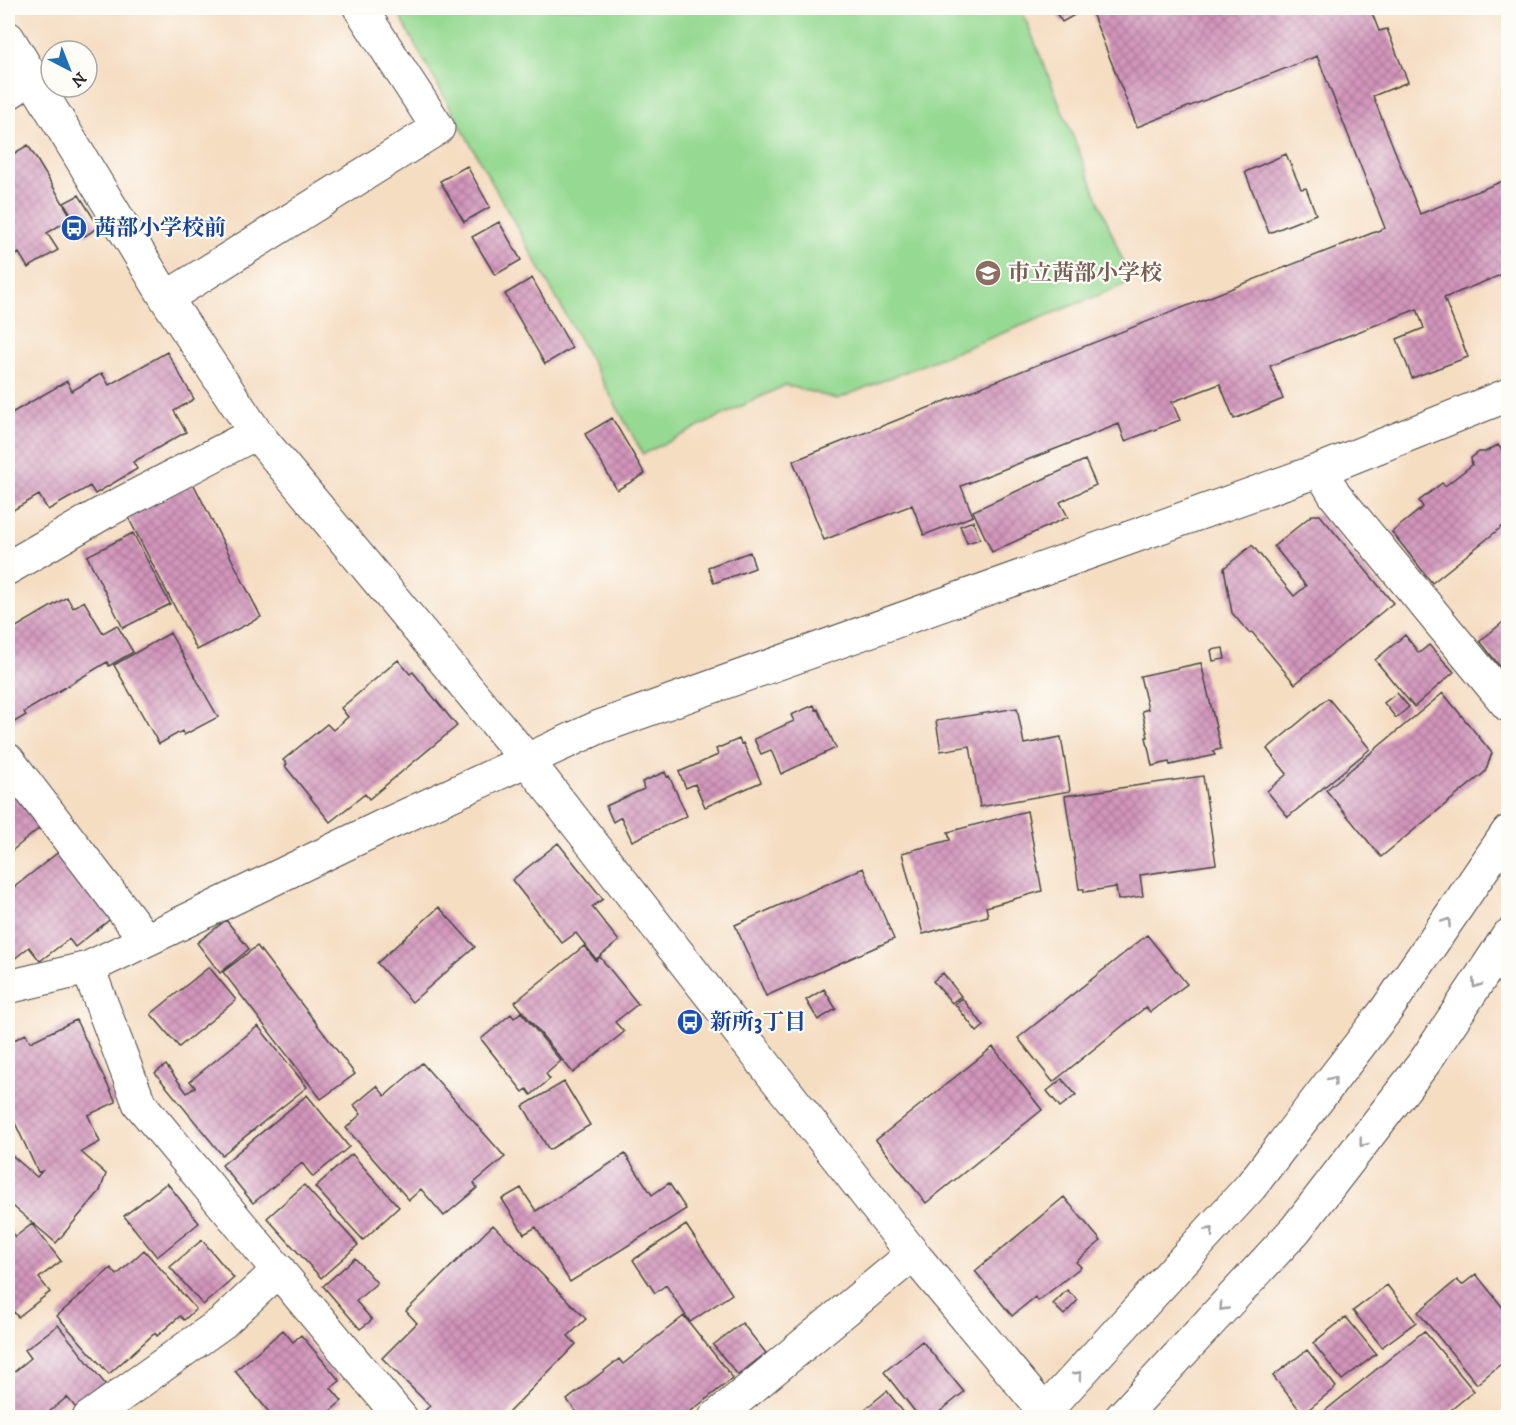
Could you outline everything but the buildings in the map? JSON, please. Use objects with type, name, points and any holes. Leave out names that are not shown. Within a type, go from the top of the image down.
[{"type":"street","points":[[166,298],[438,128],[360,8]]},
{"type":"street","points":[[8,38],[20,85],[256,433],[526,759],[913,1254],[1044,1415],[1251,1186],[1387,1009],[1509,832]]},
{"type":"street","points":[[8,987],[88,968],[526,759],[599,727],[1320,470],[1509,395]]},
{"type":"street","points":[[8,568],[101,514],[256,433]]},
{"type":"street","points":[[1320,470],[1335,495],[1509,705]]},
{"type":"street","points":[[8,760],[146,940]]},
{"type":"street","points":[[1120,1418],[1296,1229],[1425,1063],[1509,936]]},
{"type":"street","points":[[88,968],[139,1103],[401,1418]]},
{"type":"street","points":[[715,1418],[913,1254]]},
{"type":"street","points":[[90,1418],[223,1322],[279,1270]]},
{"type":"green space","points":[[405,8],[1021,8],[1129,276],[1124,285],[837,399],[785,385],[643,454],[401,19]]},
{"type":"place","name":"茜部小学校前","points":[[74,228]]},
{"type":"place","name":"市立茜部小学校","points":[[988,273]]},
{"type":"place","name":"新所3丁目","points":[[690,1022]]}]
